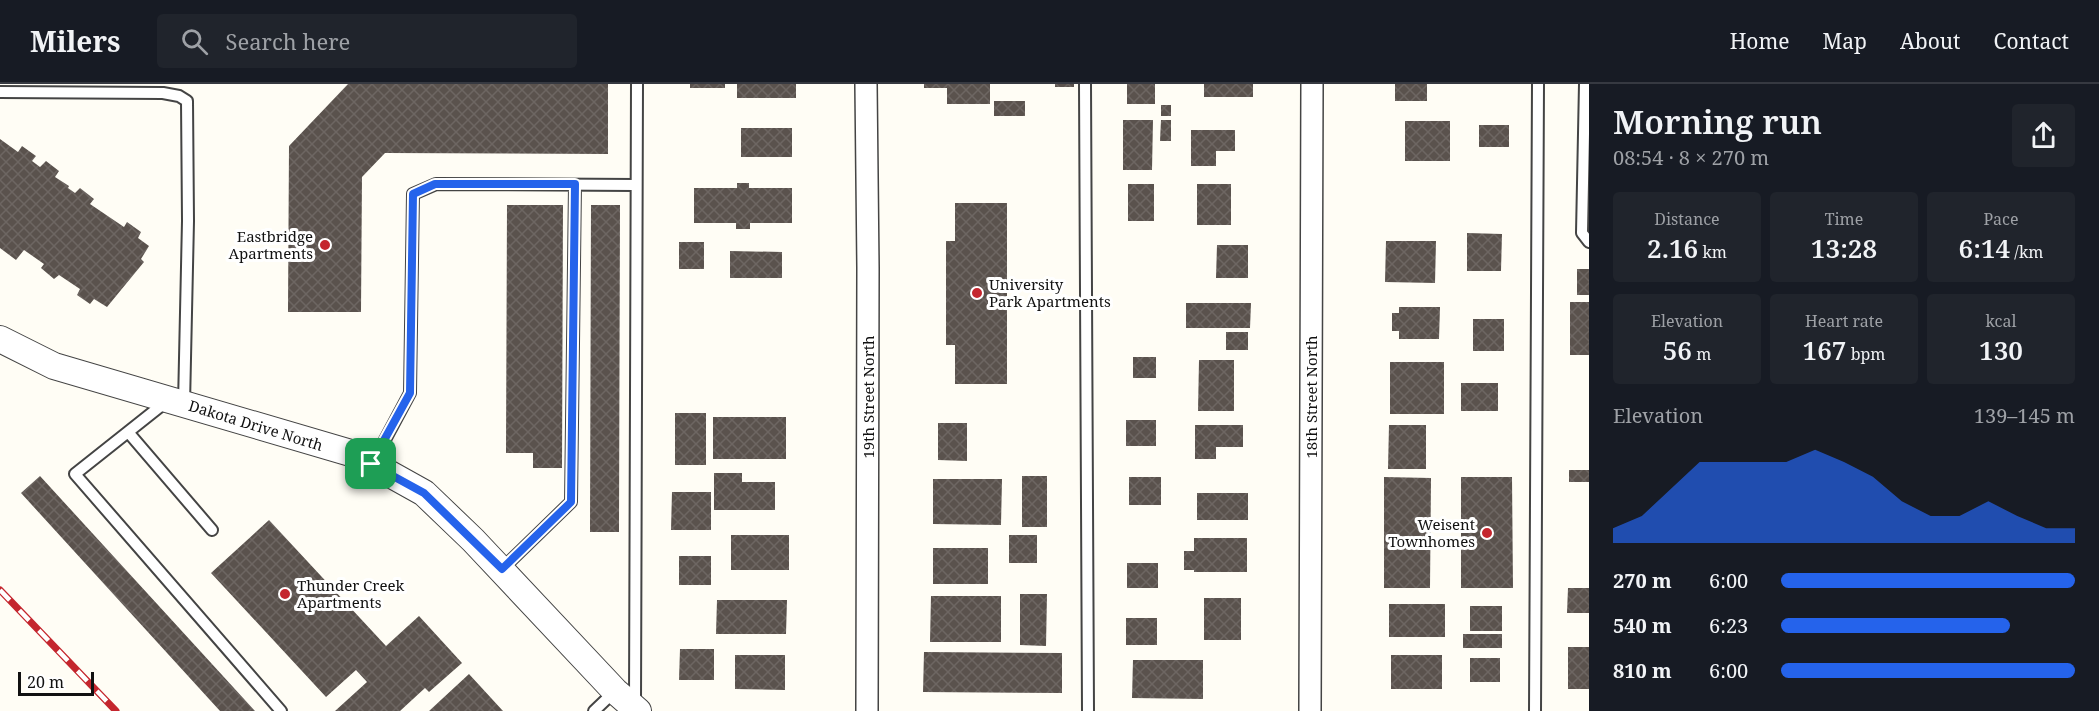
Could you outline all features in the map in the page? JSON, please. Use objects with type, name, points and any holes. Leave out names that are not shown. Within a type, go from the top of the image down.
[{"type":"street","name":"19th Street North","points":[[866,84],[867,711]]},
{"type":"street","name":"18th Street North","points":[[1310,711],[1312,84]]},
{"type":"street","name":"Dakota Drive North","points":[[0,339],[54,366],[354,454],[424,493],[502,569],[615,691],[636,710]]},
{"type":"lane","points":[[636,710],[637,84]]},
{"type":"lane","points":[[1086,84],[1088,711]]},
{"type":"lane","points":[[1534,711],[1538,84]]},
{"type":"lane","points":[[1585,84],[1582,233],[1589,242]]},
{"type":"lane","points":[[0,92],[163,93],[178,96],[187,101],[188,221],[177,402],[128,432],[75,474],[281,711]]},
{"type":"lane","points":[[371,464],[410,393],[413,194],[435,184],[636,184]]},
{"type":"lane","points":[[502,569],[571,502],[575,184]]},
{"type":"lane","points":[[128,432],[212,530]]},
{"type":"lane","points":[[594,711],[615,691]]},
{"type":"building","name":"Eastbridge Apartments","points":[[348,84],[608,84],[608,154],[385,153],[362,177],[361,312],[288,312],[289,146]]},
{"type":"building","points":[[690,84],[725,84],[725,88],[690,88]]},
{"type":"building","points":[[737,84],[796,84],[796,98],[737,98]]},
{"type":"building","points":[[924,84],[990,84],[990,104],[947,104],[947,88],[924,88]]},
{"type":"building","points":[[1055,84],[1074,84],[1074,87],[1055,87]]},
{"type":"building","points":[[1127,84],[1155,84],[1155,104],[1127,104]]},
{"type":"building","points":[[1204,84],[1253,84],[1253,97],[1204,97]]},
{"type":"building","points":[[1395,84],[1427,84],[1427,101],[1395,101]]},
{"type":"building","points":[[994,101],[1025,101],[1025,116],[994,116]]},
{"type":"building","points":[[1161,105],[1171,105],[1171,116],[1161,116]]},
{"type":"building","points":[[1123,120],[1153,120],[1152,170],[1123,170]]},
{"type":"building","points":[[1161,120],[1171,120],[1171,141],[1160,141]]},
{"type":"building","points":[[1405,121],[1450,121],[1450,161],[1405,161]]},
{"type":"building","points":[[1479,125],[1509,125],[1509,147],[1479,147]]},
{"type":"building","points":[[741,128],[792,128],[792,157],[741,157]]},
{"type":"building","points":[[1191,130],[1235,130],[1235,151],[1216,151],[1216,166],[1191,166]]},
{"type":"building","points":[[0,139],[18,152],[22,146],[36,156],[32,161],[40,167],[46,161],[59,171],[55,177],[69,186],[68,188],[75,193],[80,188],[94,199],[90,204],[124,227],[127,222],[141,232],[138,238],[149,246],[141,259],[144,262],[107,307],[94,299],[90,304],[77,295],[80,289],[59,275],[54,279],[41,268],[44,264],[24,250],[16,260],[0,248]]},
{"type":"building","points":[[737,183],[749,183],[749,188],[792,188],[792,223],[750,223],[750,229],[736,229],[736,223],[694,223],[694,188],[737,188]]},
{"type":"building","points":[[1128,184],[1154,184],[1154,221],[1128,221]]},
{"type":"building","points":[[1197,184],[1231,184],[1231,225],[1197,225]]},
{"type":"building","name":"University Park Apartments","points":[[955,203],[1007,203],[1007,384],[955,384],[955,345],[946,345],[946,241],[955,241]]},
{"type":"building","points":[[507,205],[563,205],[562,468],[533,468],[533,453],[506,453]]},
{"type":"building","points":[[591,205],[620,205],[619,532],[590,532]]},
{"type":"building","points":[[1467,233],[1502,234],[1501,271],[1467,271]]},
{"type":"building","points":[[1386,241],[1436,241],[1435,283],[1385,282]]},
{"type":"building","points":[[679,242],[704,242],[704,269],[679,269]]},
{"type":"building","points":[[1217,245],[1248,245],[1248,278],[1216,278]]},
{"type":"building","points":[[730,251],[782,252],[782,278],[730,278]]},
{"type":"building","points":[[1577,269],[1589,269],[1589,295],[1577,295]]},
{"type":"building","points":[[1570,302],[1589,302],[1589,355],[1570,355]]},
{"type":"building","points":[[1186,303],[1251,303],[1250,328],[1186,328]]},
{"type":"building","points":[[1399,307],[1440,307],[1439,339],[1399,339],[1399,331],[1392,331],[1392,313],[1399,313]]},
{"type":"building","points":[[1473,319],[1504,319],[1504,351],[1473,351]]},
{"type":"building","points":[[1226,332],[1248,332],[1248,350],[1226,350]]},
{"type":"building","points":[[1133,357],[1156,357],[1156,378],[1133,378]]},
{"type":"building","points":[[1199,360],[1234,360],[1234,411],[1198,411]]},
{"type":"building","points":[[1390,362],[1444,362],[1444,414],[1390,414]]},
{"type":"building","points":[[1461,383],[1498,383],[1498,411],[1461,411]]},
{"type":"building","points":[[675,413],[706,413],[706,465],[675,465]]},
{"type":"building","points":[[713,417],[786,417],[786,459],[713,459]]},
{"type":"building","points":[[1126,420],[1156,420],[1156,446],[1126,446]]},
{"type":"building","points":[[938,423],[967,423],[967,461],[938,460]]},
{"type":"building","points":[[1195,425],[1243,425],[1243,447],[1216,447],[1216,459],[1195,459]]},
{"type":"building","points":[[1389,425],[1426,425],[1426,469],[1388,469]]},
{"type":"building","points":[[1569,470],[1589,470],[1589,482],[1569,482]]},
{"type":"building","points":[[714,473],[742,473],[742,482],[775,482],[775,510],[714,510]]},
{"type":"building","points":[[40,476],[255,711],[220,711],[21,493]]},
{"type":"building","points":[[1022,476],[1047,476],[1047,527],[1022,527]]},
{"type":"building","points":[[1129,477],[1161,477],[1161,505],[1129,505]]},
{"type":"building","name":"Weisent Townhomes","points":[[1384,477],[1431,478],[1430,588],[1384,588]]},
{"type":"building","name":"Weisent Townhomes","points":[[1461,477],[1512,477],[1513,588],[1461,588]]},
{"type":"building","points":[[933,479],[1002,479],[1001,525],[933,524]]},
{"type":"building","points":[[672,492],[711,492],[711,530],[671,530]]},
{"type":"building","points":[[1197,493],[1248,493],[1248,520],[1197,520]]},
{"type":"building","name":"Thunder Creek Apartments","points":[[269,520],[386,646],[419,616],[462,663],[429,692],[425,688],[400,711],[335,711],[367,682],[356,670],[326,697],[211,573]]},
{"type":"building","points":[[731,535],[789,535],[789,570],[731,570]]},
{"type":"building","points":[[1009,535],[1037,535],[1037,563],[1009,563]]},
{"type":"building","points":[[1194,538],[1247,538],[1247,572],[1184,570],[1184,551],[1194,551]]},
{"type":"building","points":[[933,548],[988,548],[988,584],[933,584]]},
{"type":"building","points":[[679,556],[711,556],[711,585],[679,585]]},
{"type":"building","points":[[1127,563],[1158,563],[1158,588],[1127,588]]},
{"type":"building","points":[[1568,588],[1589,588],[1589,613],[1567,613]]},
{"type":"building","points":[[1020,594],[1047,594],[1046,646],[1020,645]]},
{"type":"building","points":[[931,596],[1001,596],[1001,642],[930,642]]},
{"type":"building","points":[[1204,598],[1241,598],[1241,640],[1204,640]]},
{"type":"building","points":[[717,600],[787,600],[786,634],[716,634]]},
{"type":"building","points":[[1389,604],[1445,604],[1445,637],[1389,637]]},
{"type":"building","points":[[1470,606],[1502,606],[1502,631],[1470,631]]},
{"type":"building","points":[[1126,618],[1157,618],[1157,645],[1126,645]]},
{"type":"building","points":[[1463,634],[1502,634],[1502,648],[1463,648]]},
{"type":"building","points":[[1568,647],[1589,647],[1589,689],[1568,689]]},
{"type":"building","points":[[680,649],[714,649],[714,680],[679,680]]},
{"type":"building","points":[[924,652],[1062,653],[1062,693],[923,692]]},
{"type":"building","points":[[735,655],[785,655],[785,690],[735,689]]},
{"type":"building","points":[[1391,655],[1442,655],[1442,689],[1391,689]]},
{"type":"building","points":[[1470,658],[1500,658],[1500,682],[1470,682]]},
{"type":"building","points":[[1133,660],[1203,660],[1203,699],[1132,698]]},
{"type":"building","points":[[469,674],[503,711],[429,711]]},
{"type":"railway","points":[[0,590],[116,711]]},
{"type":"place","name":"Eastbridge Apartments","points":[[325,245]]},
{"type":"place","name":"University Park Apartments","points":[[977,293]]},
{"type":"place","name":"Weisent Townhomes","points":[[1487,533]]},
{"type":"place","name":"Thunder Creek Apartments","points":[[285,594]]},
{"type":"route","points":[[435,184],[575,184],[571,502],[502,569],[424,493],[371,464],[410,393],[413,194],[435,184]]}]
